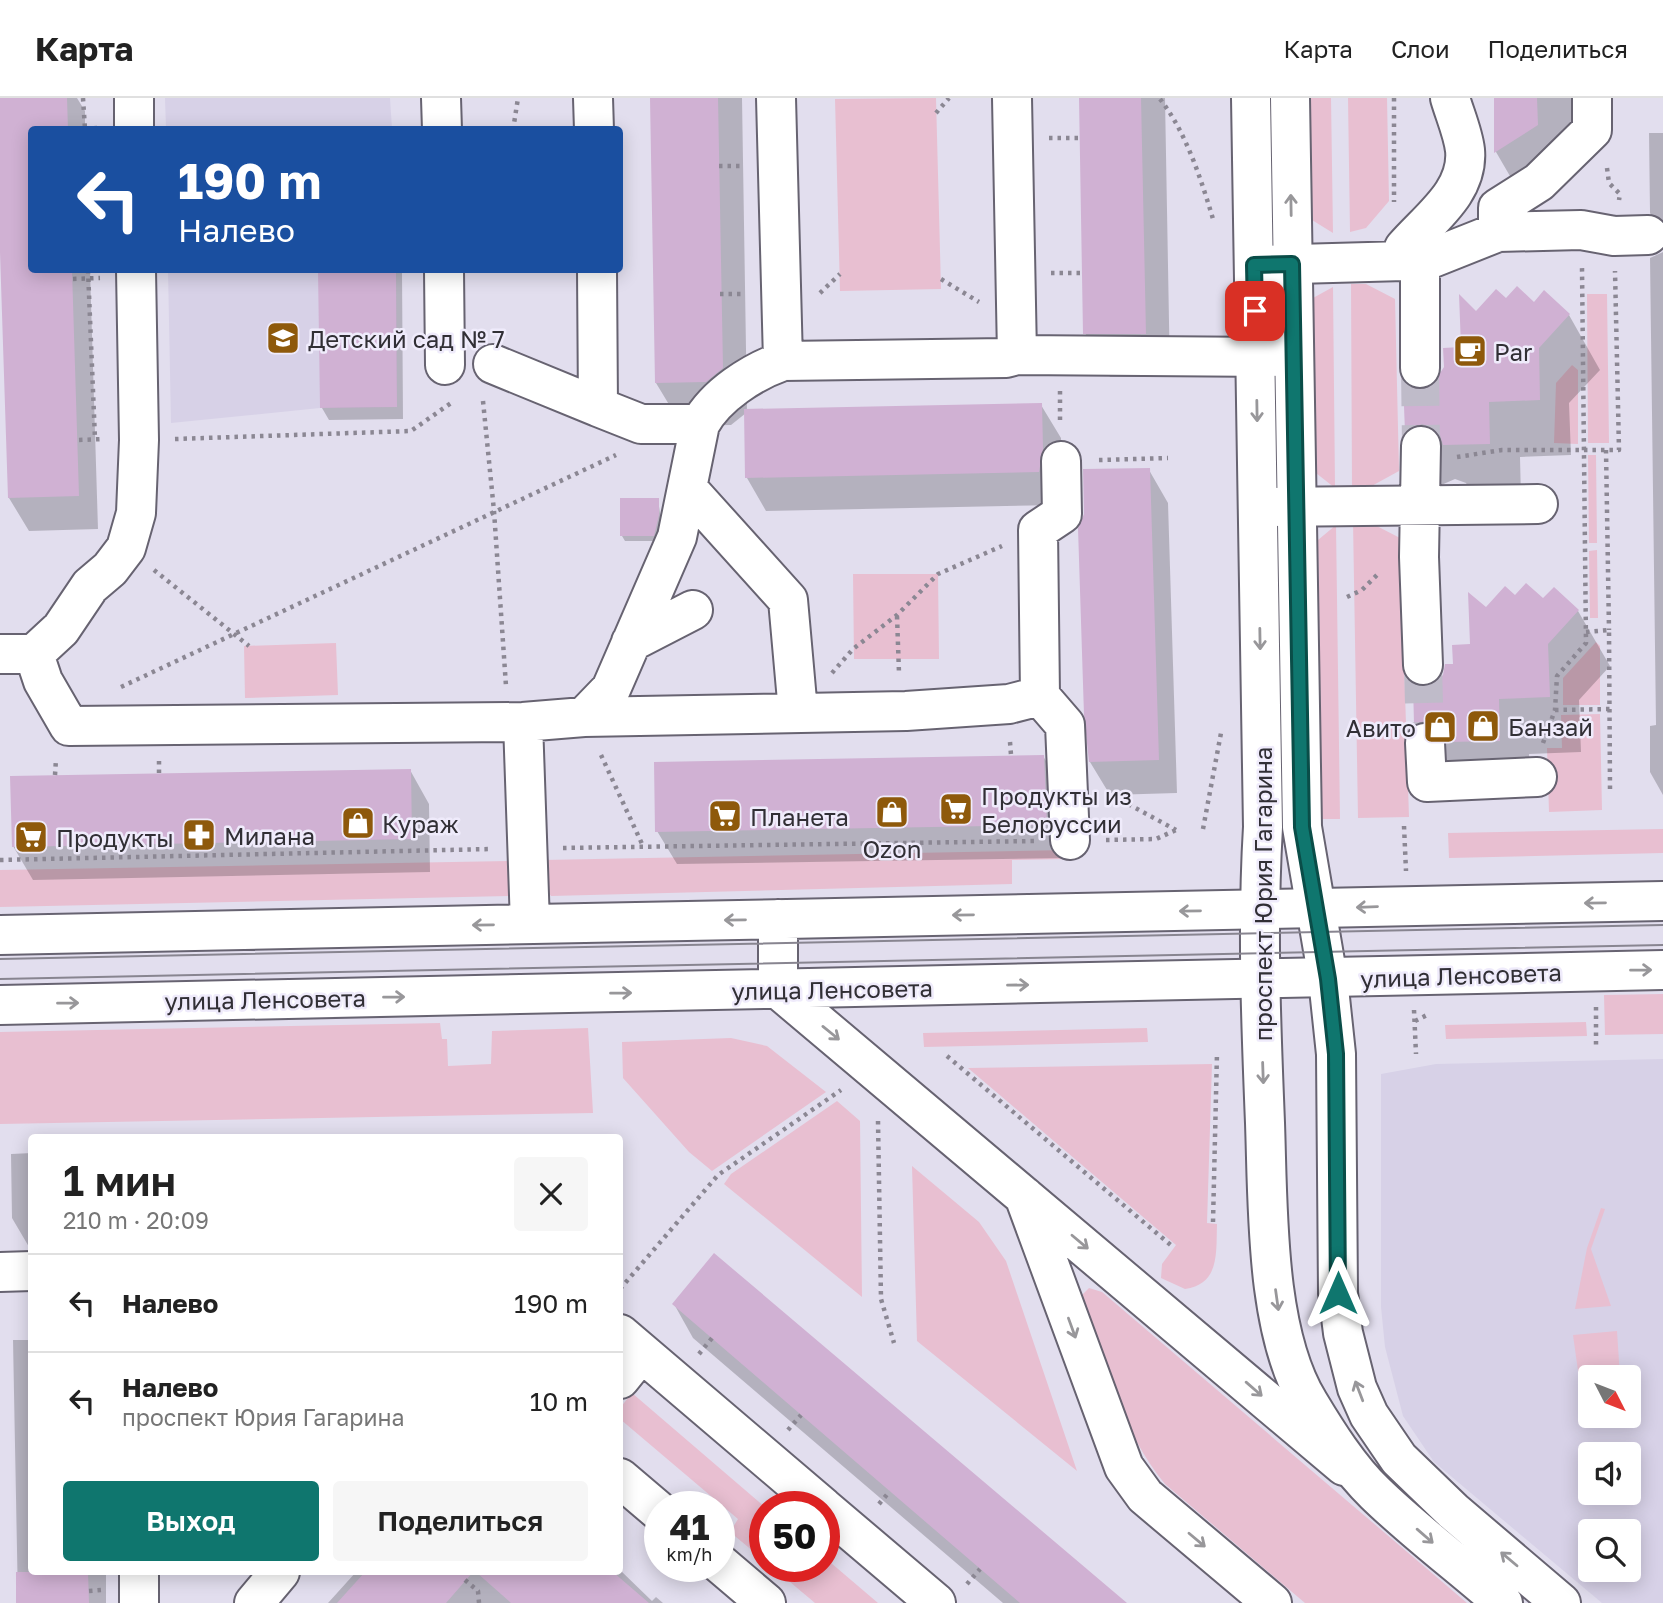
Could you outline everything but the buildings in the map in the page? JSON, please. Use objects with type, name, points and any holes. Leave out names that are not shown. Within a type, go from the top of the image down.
[{"type":"street","points":[[134,98],[134,126]]},
{"type":"street","points":[[441,98],[442,126]]},
{"type":"street","points":[[593,98],[594,126]]},
{"type":"street","points":[[776,98],[783,361]]},
{"type":"street","points":[[1012,98],[1017,355]]},
{"type":"street","name":"проспект Юрия Гагарина","points":[[1251,98],[1263,827],[1258,910],[1259,980],[1271,1253],[1283,1336],[1292,1369],[1308,1402],[1373,1491],[1503,1603]]},
{"type":"street","name":"проспект Юрия Гагарина","points":[[1290,98],[1302,827],[1328,979],[1336,1054],[1338,1293],[1343,1333],[1357,1388],[1383,1438],[1399,1460],[1453,1511],[1561,1603]]},
{"type":"street","points":[[1420,368],[1412,262],[1404,248],[1458,188],[1465,168],[1465,148],[1450,98]]},
{"type":"street","points":[[1498,232],[1498,208],[1539,182],[1592,130],[1592,98]]},
{"type":"street","points":[[1254,265],[1412,262],[1498,232],[1615,234]]},
{"type":"street","points":[[136,273],[139,440],[136,513],[126,548],[110,569],[90,586],[61,629],[17,654],[43,681],[69,726],[516,722],[584,717],[906,711],[1009,704],[1040,696]]},
{"type":"street","points":[[444,273],[445,365]]},
{"type":"street","points":[[597,273],[598,407]]},
{"type":"street","points":[[584,717],[611,689],[677,537],[701,424],[708,411],[758,369],[783,361],[1006,358],[1017,355],[1294,357]]},
{"type":"street","points":[[487,373],[598,407],[641,424],[701,424]]},
{"type":"street","points":[[1421,454],[1423,665]]},
{"type":"street","points":[[1060,461],[1062,514],[1038,530],[1040,696],[1065,725],[1070,840]]},
{"type":"street","points":[[687,488],[788,600],[798,712]]},
{"type":"street","points":[[1259,507],[1538,503]]},
{"type":"street","points":[[631,642],[693,610]]},
{"type":"street","points":[[516,722],[530,924]]},
{"type":"street","points":[[1425,743],[1427,782],[1540,764]]},
{"type":"street","points":[[0,935],[1663,901]]},
{"type":"street","points":[[778,919],[778,989],[1373,1491]]},
{"type":"street","name":"улица Ленсовета","points":[[0,1005],[1663,970]]},
{"type":"street","points":[[1023,1195],[1124,1467],[1145,1496],[1272,1603]]},
{"type":"street","points":[[0,1272],[28,1271]]},
{"type":"street","points":[[627,1356],[802,1491]]},
{"type":"street","points":[[623,1481],[644,1498]]},
{"type":"street","points":[[840,1521],[936,1603]]},
{"type":"street","points":[[138,1575],[139,1603]]},
{"type":"street","points":[[254,1603],[277,1575]]},
{"type":"street","points":[[735,1577],[766,1603]]},
{"type":"path","points":[[83,98],[85,126]]},
{"type":"path","points":[[514,126],[518,98]]},
{"type":"path","points":[[936,113],[949,98]]},
{"type":"path","points":[[1390,212],[1396,197],[1394,98]]},
{"type":"path","points":[[1540,764],[1543,738],[1555,710],[1557,676],[1586,643],[1584,449],[1620,194],[1609,183],[1606,156]]},
{"type":"path","points":[[1421,454],[1502,450],[1619,450],[1615,234]]},
{"type":"path","points":[[88,273],[95,439]]},
{"type":"path","points":[[79,440],[411,431],[487,373]]},
{"type":"path","points":[[487,373],[494,511],[516,722]]},
{"type":"path","points":[[60,714],[613,458],[641,424]]},
{"type":"path","points":[[1606,450],[1610,789]]},
{"type":"path","points":[[853,649],[897,615],[938,574],[1038,530]]},
{"type":"path","points":[[126,548],[249,646]]},
{"type":"path","points":[[897,615],[899,658]]},
{"type":"path","points":[[1586,632],[1609,630]]},
{"type":"path","points":[[1555,710],[1610,709]]},
{"type":"path","points":[[584,717],[643,846]]},
{"type":"path","points":[[0,860],[643,846],[1156,839],[1176,830],[1068,772]]},
{"type":"path","points":[[1404,827],[1407,882]]},
{"type":"path","points":[[1413,1006],[1416,1054]]},
{"type":"path","points":[[1213,1222],[1217,1053]]},
{"type":"path","points":[[947,1056],[1172,1247]]},
{"type":"path","points":[[623,1286],[718,1175],[841,1090]]},
{"type":"path","points":[[878,1121],[881,1299],[894,1343]]},
{"type":"path","points":[[466,1580],[478,1591],[479,1603]]},
{"type":"shaded area","points":[[165,98],[390,98],[392,126],[166,126]]},
{"type":"shaded area","points":[[936,98],[941,289],[840,291],[835,99]]},
{"type":"shaded area","points":[[1310,98],[1331,98],[1333,233],[1312,220]]},
{"type":"shaded area","points":[[1348,98],[1387,98],[1389,201],[1366,228],[1350,232]]},
{"type":"shaded area","name":"Детский сад № 7","points":[[168,273],[396,273],[397,407],[320,408],[171,423]]},
{"type":"shaded area","points":[[1351,284],[1366,284],[1395,299],[1399,471],[1368,488],[1352,489]]},
{"type":"shaded area","points":[[1333,287],[1335,488],[1316,473],[1313,298]]},
{"type":"shaded area","points":[[1587,294],[1607,294],[1609,443],[1588,443]]},
{"type":"shaded area","points":[[1572,365],[1578,370],[1578,444],[1554,443],[1556,383]]},
{"type":"shaded area","points":[[1588,455],[1596,455],[1597,543],[1589,543]]},
{"type":"shaded area","points":[[1353,521],[1369,522],[1400,538],[1409,817],[1358,818]]},
{"type":"shaded area","points":[[1336,525],[1340,819],[1322,819],[1318,540]]},
{"type":"shaded area","points":[[1597,550],[1598,618],[1590,618],[1589,551]]},
{"type":"shaded area","points":[[853,574],[938,574],[939,659],[854,659]]},
{"type":"shaded area","points":[[1596,642],[1600,646],[1600,705],[1563,705],[1563,678]]},
{"type":"shaded area","points":[[336,643],[338,695],[245,698],[244,646]]},
{"type":"shaded area","points":[[1600,714],[1602,810],[1549,812],[1547,748],[1562,748],[1561,715]]},
{"type":"shaded area","points":[[1663,829],[1663,853],[1449,858],[1448,833]]},
{"type":"shaded area","points":[[1066,850],[1066,859],[1012,860],[1012,884],[551,896],[543,886],[543,860]]},
{"type":"shaded area","points":[[509,861],[509,896],[0,907],[0,870]]},
{"type":"shaded area","points":[[1663,994],[1663,1034],[1605,1035],[1604,995]]},
{"type":"shaded area","points":[[1586,1022],[1587,1036],[1446,1039],[1445,1025]]},
{"type":"shaded area","points":[[440,1023],[442,1039],[447,1039],[448,1066],[491,1064],[492,1031],[588,1028],[593,1113],[0,1124],[0,1032]]},
{"type":"shaded area","points":[[1147,1028],[1148,1042],[924,1047],[923,1033]]},
{"type":"shaded area","points":[[731,1038],[767,1046],[826,1092],[712,1171],[689,1152],[623,1078],[622,1042]]},
{"type":"shaded area","points":[[1663,1059],[1663,1603],[1602,1603],[1434,1462],[1403,1416],[1385,1347],[1381,1307],[1381,1074],[1436,1064]]},
{"type":"shaded area","points":[[1212,1064],[1207,1223],[1217,1224],[1216,1256],[1214,1266],[1205,1281],[1185,1289],[1161,1278],[1162,1264],[1176,1245],[968,1068]]},
{"type":"shaded area","points":[[837,1101],[860,1121],[862,1297],[724,1184],[731,1174]]},
{"type":"shaded area","points":[[912,1166],[979,1222],[1006,1261],[1077,1471],[917,1341]]},
{"type":"shaded area","points":[[1601,1208],[1605,1209],[1591,1249],[1611,1306],[1575,1309],[1587,1248]]},
{"type":"shaded area","points":[[1089,1288],[1102,1292],[1467,1603],[1305,1603],[1165,1484],[1150,1464],[1126,1420],[1108,1374],[1081,1296]]},
{"type":"shaded area","points":[[1617,1331],[1619,1365],[1578,1365],[1578,1371],[1573,1335]]},
{"type":"shaded area","points":[[632,1393],[749,1493],[749,1548],[735,1536],[735,1524],[738,1519],[735,1516],[735,1491],[705,1491],[623,1422],[623,1404]]},
{"type":"shaded area","points":[[840,1571],[878,1603],[815,1603],[790,1582],[840,1582]]},
{"type":"tunnel","points":[[1420,368],[1421,446]]},
{"type":"tunnel","points":[[1423,665],[1425,743]]},
{"type":"tram line","points":[[0,959],[1663,925]]},
{"type":"tram line","points":[[0,979],[1663,945]]},
{"type":"place","name":"Детский сад № 7","points":[[283,338]]},
{"type":"place","name":"Par","points":[[1470,351]]},
{"type":"place","name":"Банзай","points":[[1483,726]]},
{"type":"place","name":"Авито","points":[[1440,727]]},
{"type":"place","name":"Продукты из Белоруссии","points":[[956,809]]},
{"type":"place","name":"Ozon","points":[[892,812]]},
{"type":"place","name":"Планета","points":[[725,816]]},
{"type":"place","name":"Кураж","points":[[358,823]]},
{"type":"place","name":"Милана","points":[[199,835]]},
{"type":"place","name":"Продукты","points":[[31,837]]},
{"type":"route","points":[[1255,311],[1254,265],[1292,264],[1302,827],[1328,979],[1336,1054],[1338,1293]]}]
